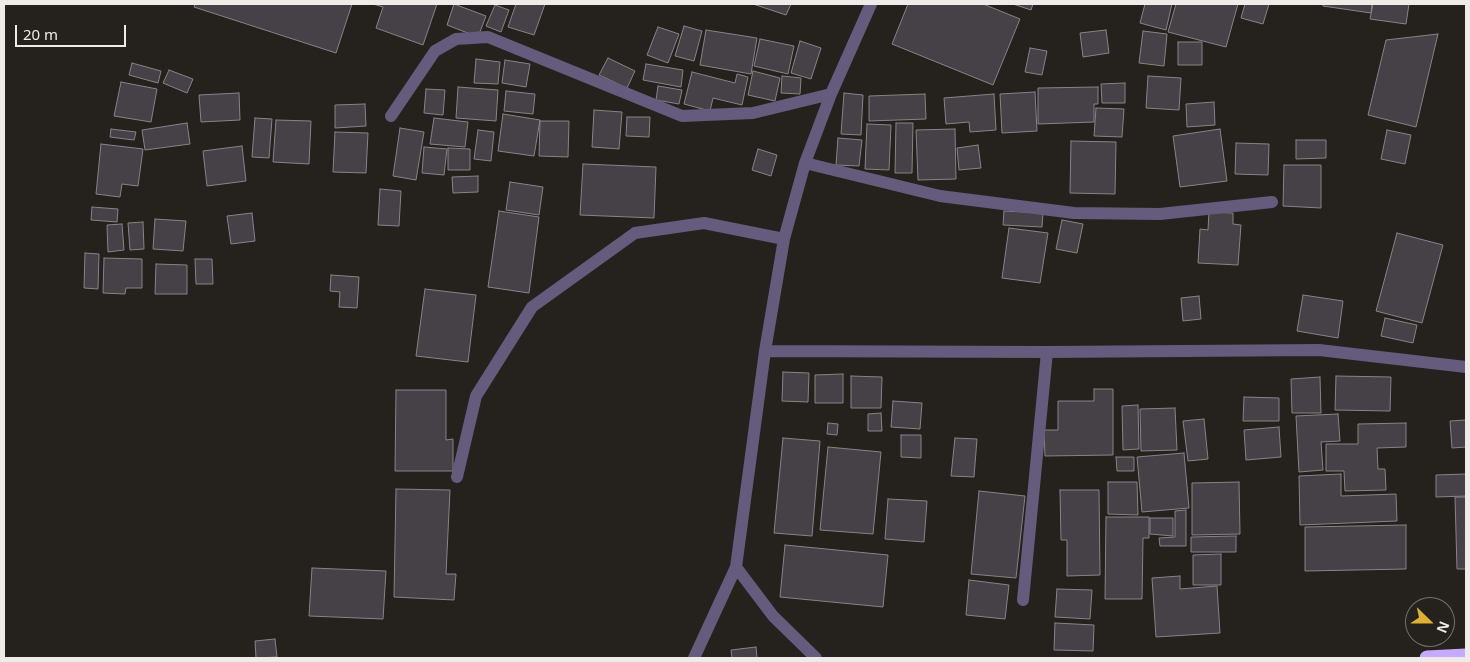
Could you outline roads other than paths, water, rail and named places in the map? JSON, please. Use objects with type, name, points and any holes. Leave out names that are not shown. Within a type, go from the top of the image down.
[{"type":"highway","points":[[1427,658],[1466,656]]},
{"type":"street","points":[[694,658],[736,567],[765,351],[784,239],[805,163],[831,94],[871,4]]},
{"type":"street","points":[[391,116],[435,51],[456,39],[488,37],[682,116],[753,113],[831,94]]},
{"type":"street","points":[[805,163],[940,196],[1074,213],[1160,214],[1272,202]]},
{"type":"street","points":[[457,477],[476,396],[532,306],[636,233],[704,223],[784,239]]},
{"type":"street","points":[[765,351],[1048,352],[1319,350],[1465,363]]},
{"type":"street","points":[[1023,600],[1048,352]]},
{"type":"street","points":[[736,567],[773,616],[816,658]]}]
